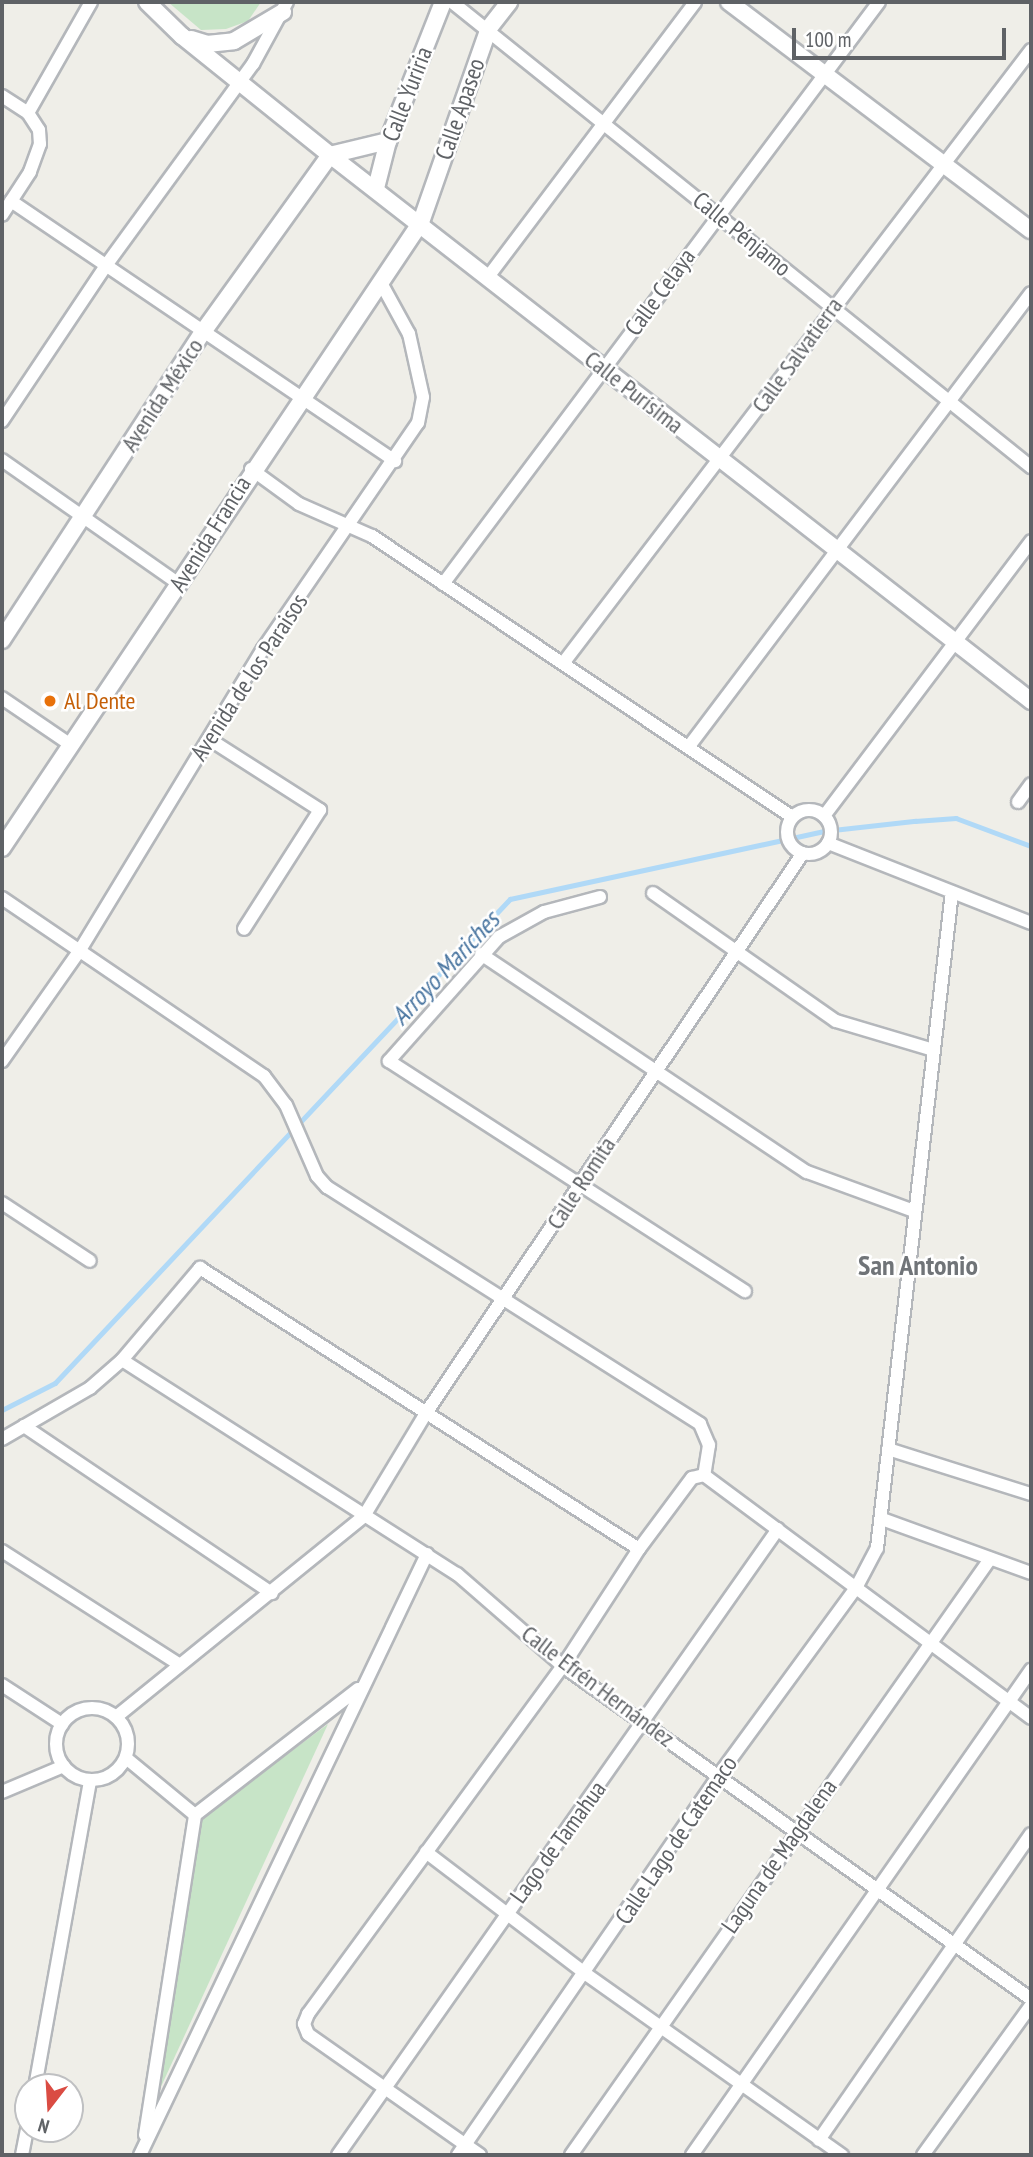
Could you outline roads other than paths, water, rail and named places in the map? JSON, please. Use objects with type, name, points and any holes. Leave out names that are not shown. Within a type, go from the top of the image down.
[{"type":"street","points":[[29,113],[92,2]]},
{"type":"street","points":[[140,2],[151,7]]},
{"type":"street","name":"Calle Yuriria","points":[[376,188],[388,141],[443,2]]},
{"type":"street","name":"Calle Pénjamo","points":[[452,2],[489,28],[1031,467]]},
{"type":"street","name":"Calle Apaseo","points":[[421,222],[489,28],[509,2]]},
{"type":"street","points":[[488,277],[695,2]]},
{"type":"street","points":[[729,2],[944,161],[1031,230]]},
{"type":"street","name":"Calle Celaya","points":[[443,584],[717,214],[879,2]]},
{"type":"street","name":"Calle Purísima","points":[[151,7],[182,36],[330,155],[421,222],[604,369],[1031,701]]},
{"type":"street","points":[[182,36],[225,43],[285,7]]},
{"type":"street","points":[[2,421],[107,264],[238,80],[253,64],[285,7]]},
{"type":"street","name":"Calle Salvatierra","points":[[564,662],[832,306],[1031,50]]},
{"type":"street","points":[[2,96],[29,113],[39,130],[40,145],[30,172],[2,215]]},
{"type":"street","points":[[330,155],[388,141]]},
{"type":"street","name":"Avenida México","points":[[2,640],[205,329],[330,155]]},
{"type":"street","points":[[11,201],[205,329],[395,461]]},
{"type":"street","name":"Avenida Francia","points":[[2,848],[179,584],[251,469],[421,222]]},
{"type":"street","name":"Avenida de los Paraisos","points":[[2,1061],[80,950],[264,649],[352,526],[418,423],[424,397],[409,334],[380,281]]},
{"type":"street","points":[[690,745],[840,550],[1031,293]]},
{"type":"street","points":[[2,460],[83,514],[179,584]]},
{"type":"street","points":[[251,469],[299,504],[352,526],[564,662],[690,745],[790,821]]},
{"type":"street","points":[[829,842],[826,818],[1031,541]]},
{"type":"street","points":[[2,698],[71,745]]},
{"type":"street","points":[[209,739],[320,810],[244,929]]},
{"type":"street","points":[[1018,802],[1031,784]]},
{"type":"street","points":[[790,821],[804,810],[826,818]]},
{"type":"street","points":[[790,821],[790,843],[803,853],[820,850],[829,842]]},
{"type":"street","points":[[829,842],[1031,923]]},
{"type":"street","name":"Calle Romita","points":[[116,1717],[364,1516],[428,1410],[737,954],[785,875],[803,853]]},
{"type":"street","name":"Calle Lago de Catemaco","points":[[461,2150],[586,1974],[719,1775],[856,1588],[877,1548],[952,892]]},
{"type":"street","points":[[653,893],[835,1021],[933,1050]]},
{"type":"street","points":[[600,897],[522,921],[481,954],[389,1061],[745,1291]]},
{"type":"street","points":[[2,898],[264,1076],[286,1105],[317,1176],[327,1187],[700,1424],[709,1445],[704,1475]]},
{"type":"street","points":[[481,954],[807,1172],[914,1210]]},
{"type":"street","points":[[2,1203],[90,1261]]},
{"type":"street","points":[[2,1439],[75,1399],[122,1360],[200,1268],[428,1410],[639,1549]]},
{"type":"street","name":"Calle Efrén Hernández","points":[[122,1360],[427,1554],[491,1601],[563,1666],[719,1775],[875,1891],[1031,1999]]},
{"type":"street","points":[[24,1426],[272,1593]]},
{"type":"street","points":[[888,1449],[1031,1494]]},
{"type":"street","points":[[704,1475],[856,1588],[928,1646],[1031,1718]]},
{"type":"street","points":[[480,2155],[461,2150],[384,2088],[308,2035],[304,2024],[563,1666],[639,1549],[692,1478],[704,1475]]},
{"type":"street","points":[[882,1520],[1031,1573]]},
{"type":"street","name":"Lago de Tamahua","points":[[338,2155],[778,1529]]},
{"type":"street","points":[[2,1551],[180,1665]]},
{"type":"street","points":[[141,2152],[427,1554]]},
{"type":"street","name":"Laguna de Magdalena","points":[[571,2155],[990,1559]]},
{"type":"street","points":[[692,2155],[743,2087],[875,1891],[1031,1670]]},
{"type":"street","points":[[2,1685],[62,1724]]},
{"type":"street","points":[[141,2152],[195,1815],[362,1686]]},
{"type":"street","points":[[93,1709],[116,1717],[128,1736],[126,1758],[111,1775],[90,1780],[64,1766],[56,1745],[62,1724],[82,1710],[93,1709]]},
{"type":"street","points":[[126,1758],[195,1815]]},
{"type":"street","points":[[2,1792],[64,1766]]},
{"type":"street","points":[[38,2073],[90,1780]]},
{"type":"street","points":[[819,2140],[1031,1834]]},
{"type":"street","points":[[426,1852],[586,1974],[842,2155]]},
{"type":"street","points":[[923,2155],[1031,2005]]},
{"type":"waterway","name":"Arroyo Mariches","points":[[2,1410],[55,1383],[510,899],[824,831],[915,821],[956,818],[1031,846]]},
{"type":"place","name":"Al Dente","points":[[50,701]]},
{"type":"district","name":"San Antonio","points":[[918,1265]]}]
